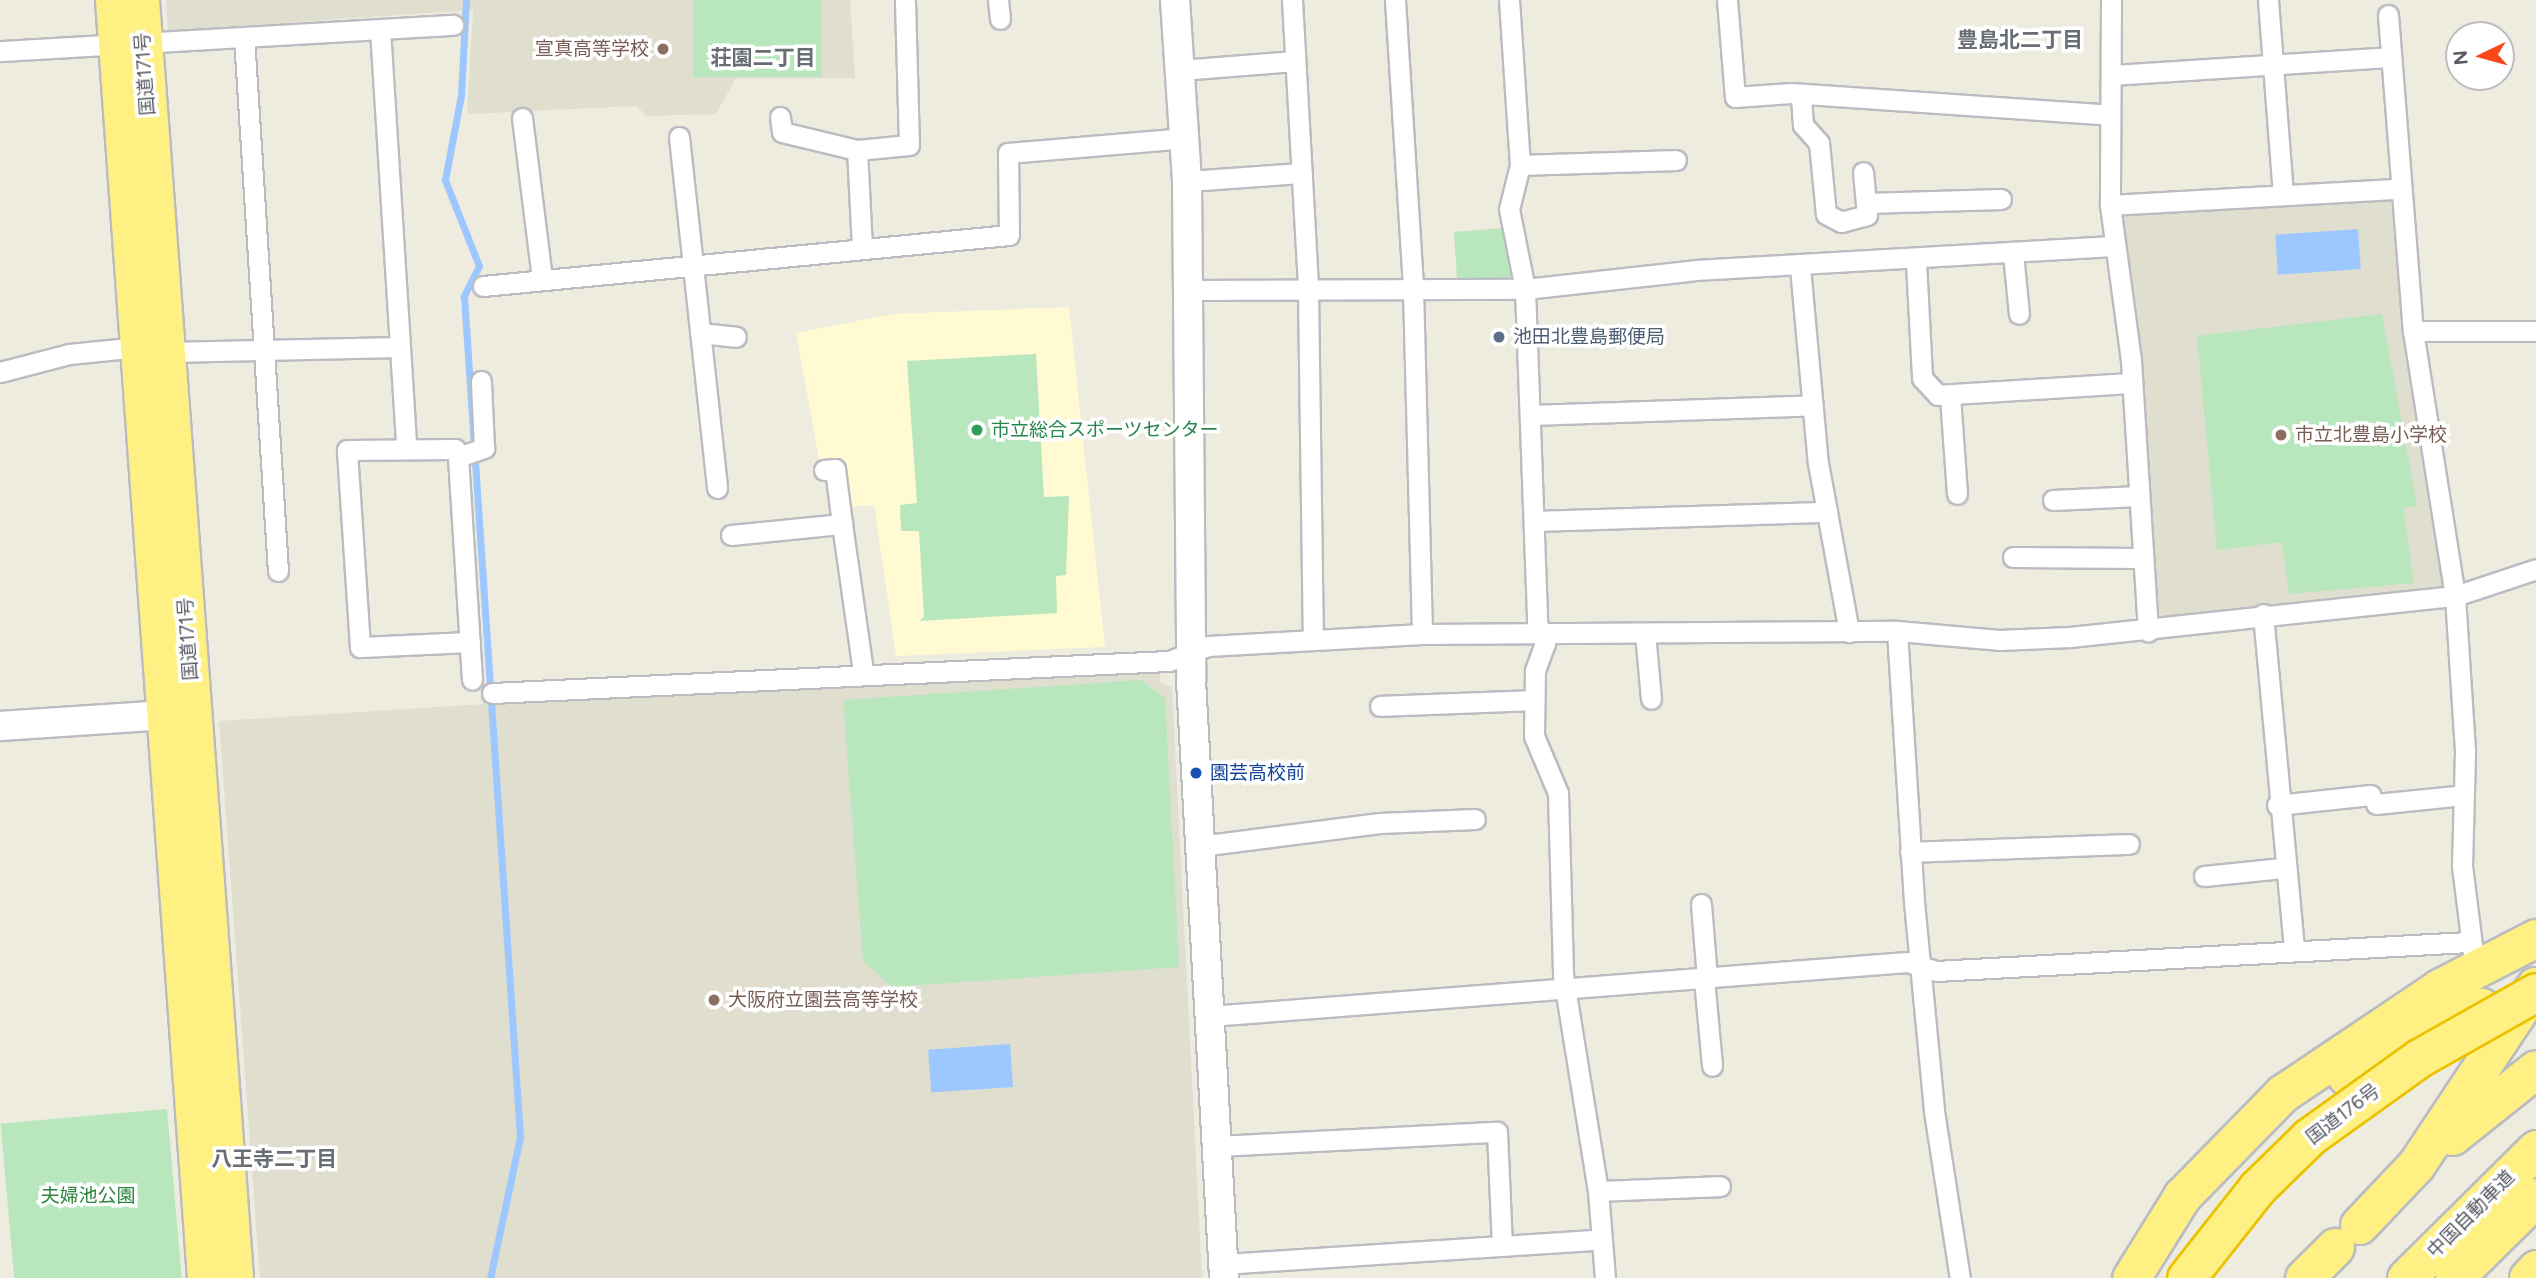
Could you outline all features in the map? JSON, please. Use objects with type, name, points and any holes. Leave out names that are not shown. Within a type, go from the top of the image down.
[{"type":"highway","name":"国道171号","points":[[114,0],[130,44],[153,349],[178,714],[206,1278]]},
{"type":"highway","name":"国道171号","points":[[130,44],[140,0]]},
{"type":"highway","name":"国道171号","points":[[178,714],[234,1278]]},
{"type":"highway","points":[[2131,1278],[2182,1196],[2283,1093],[2474,954],[2534,933]]},
{"type":"highway","points":[[2416,1165],[2536,984]]},
{"type":"highway","points":[[2153,1278],[2237,1169],[2338,1082],[2410,1039],[2536,984]]},
{"type":"highway","name":"国道176号","points":[[2186,1278],[2257,1188],[2309,1137],[2419,1058],[2536,992]]},
{"type":"highway","points":[[2304,1278],[2416,1165],[2536,1069]]},
{"type":"highway","name":"中国自動車道","points":[[2406,1278],[2536,1149]]},
{"type":"highway","name":"中国自動車道","points":[[2454,1278],[2536,1197]]},
{"type":"highway","points":[[2528,1278],[2536,1269]]},
{"type":"street","points":[[780,117],[782,132],[857,150],[909,145],[905,0]]},
{"type":"street","points":[[1175,0],[1187,181],[1190,654],[1224,1271],[1599,1240]]},
{"type":"street","points":[[1292,0],[1308,290],[1313,639]]},
{"type":"street","points":[[1395,0],[1413,289],[1422,634]]},
{"type":"street","points":[[1508,0],[1520,165],[1509,209],[1525,289],[1533,415],[1541,633],[1545,643],[1533,700],[1534,736],[1558,793],[1573,1058],[1598,1191],[1599,1240],[1605,1278]]},
{"type":"street","points":[[1727,0],[1735,97],[1801,97],[2110,115]]},
{"type":"street","points":[[2111,0],[2112,246],[2129,383],[2138,496],[2138,558],[2148,631]]},
{"type":"street","points":[[2268,0],[2283,194]]},
{"type":"street","points":[[1210,1016],[1907,962],[1920,968],[2294,949],[2474,954],[2463,795],[2455,596],[2413,331],[2399,189],[2388,15]]},
{"type":"street","points":[[0,51],[453,25]]},
{"type":"street","points":[[380,29],[406,448]]},
{"type":"street","points":[[244,37],[267,347],[269,503],[278,571]]},
{"type":"street","points":[[2112,75],[2390,57]]},
{"type":"street","points":[[1180,71],[1295,61]]},
{"type":"street","points":[[1801,97],[1803,125],[1819,143],[1826,214],[1857,220],[1867,215],[1863,172]]},
{"type":"street","points":[[522,118],[542,279]]},
{"type":"street","points":[[679,137],[718,488]]},
{"type":"street","points":[[483,286],[1009,235],[1008,153],[1185,138]]},
{"type":"street","points":[[857,150],[862,248]]},
{"type":"street","points":[[1520,165],[1676,160]]},
{"type":"street","points":[[1187,181],[1302,173]]},
{"type":"street","points":[[2110,205],[2399,189]]},
{"type":"street","points":[[1866,203],[2001,199]]},
{"type":"street","points":[[1188,290],[1525,289],[1696,270],[1916,262],[2112,246]]},
{"type":"street","points":[[2013,254],[2019,314]]},
{"type":"street","points":[[1916,262],[1922,378],[1938,395],[2129,383]]},
{"type":"street","points":[[1800,267],[1813,405],[1827,512],[1849,632]]},
{"type":"street","points":[[2413,331],[2536,331]]},
{"type":"street","points":[[700,332],[736,337]]},
{"type":"street","points":[[0,372],[69,354],[153,349],[400,347]]},
{"type":"street","points":[[458,457],[485,447],[481,381]]},
{"type":"street","points":[[1950,396],[1958,494]]},
{"type":"street","points":[[1533,415],[1813,405]]},
{"type":"street","points":[[470,642],[360,647],[347,450],[455,449],[458,457],[470,642],[472,680]]},
{"type":"street","points":[[824,470],[835,469],[863,672]]},
{"type":"street","points":[[2053,500],[2138,496]]},
{"type":"street","points":[[1536,521],[1827,512]]},
{"type":"street","points":[[731,535],[842,524]]},
{"type":"street","points":[[2014,556],[2138,558]]},
{"type":"street","points":[[492,693],[863,672],[1169,661],[1208,646],[1422,634],[1897,631],[1999,640],[2148,631],[2263,614],[2455,596],[2536,569]]},
{"type":"street","points":[[2263,614],[2277,805],[2294,949]]},
{"type":"street","points":[[1897,631],[1920,968],[1960,1278]]},
{"type":"street","points":[[1645,633],[1651,699]]},
{"type":"street","points":[[1380,706],[1533,700]]},
{"type":"street","points":[[0,726],[178,714]]},
{"type":"street","points":[[2277,805],[2463,795]]},
{"type":"street","points":[[1200,846],[1380,823],[1475,819]]},
{"type":"street","points":[[1910,852],[2129,844]]},
{"type":"street","points":[[2204,876],[2283,869]]},
{"type":"street","points":[[1701,904],[1712,1066]]},
{"type":"street","points":[[1217,1146],[1497,1132],[1503,1246]]},
{"type":"street","points":[[1598,1191],[1720,1185]]},
{"type":"shaded area","name":"宣真高等学校","points":[[166,0],[850,0],[855,78],[736,78],[716,114],[647,116],[636,106],[467,114],[473,10],[168,31]]},
{"type":"shaded area","name":"市立北豊島小学校","points":[[2390,198],[2445,580],[2439,591],[2222,609],[2216,618],[2160,623],[2152,611],[2119,217],[2126,210]]},
{"type":"shaded area","points":[[1069,307],[1105,647],[896,656],[874,505],[847,507],[842,458],[819,459],[796,333],[892,314]]},
{"type":"shaded area","name":"大阪府立園芸高等学校","points":[[1160,671],[1160,682],[1172,687],[1202,1278],[260,1278],[219,721],[721,689]]},
{"type":"green space","points":[[693,0],[821,0],[821,77],[693,77]]},
{"type":"green space","points":[[1503,228],[1513,273],[1508,278],[1457,278],[1454,232]]},
{"type":"green space","points":[[2382,314],[2417,506],[2403,508],[2414,583],[2289,594],[2282,542],[2217,550],[2197,336]]},
{"type":"green space","name":"市立総合スポーツセンター","points":[[1036,354],[1044,497],[1069,496],[1066,575],[1056,576],[1057,613],[919,621],[924,617],[919,531],[901,531],[900,505],[917,503],[907,361]]},
{"type":"green space","points":[[1141,680],[1165,698],[1179,967],[892,987],[863,961],[843,700]]},
{"type":"green space","name":"夫婦池公園","points":[[167,1109],[182,1278],[14,1278],[1,1124]]},
{"type":"water","points":[[2358,229],[2361,269],[2278,275],[2275,235]]},
{"type":"water","points":[[1010,1044],[1013,1087],[931,1093],[928,1050]]},
{"type":"waterway","points":[[466,0],[461,95],[445,180],[479,266],[464,296],[520,1137],[490,1278]]},
{"type":"place","name":"宣真高等学校","points":[[663,49]]},
{"type":"place","name":"池田北豊島郵便局","points":[[1499,337]]},
{"type":"place","name":"市立総合スポーツセンター","points":[[977,430]]},
{"type":"place","name":"市立北豊島小学校","points":[[2281,435]]},
{"type":"place","name":"園芸高校前","points":[[1196,773]]},
{"type":"place","name":"大阪府立園芸高等学校","points":[[714,1000]]},
{"type":"district","name":"豊島北二丁目","points":[[2020,40]]},
{"type":"district","name":"荘園二丁目","points":[[763,58]]},
{"type":"district","name":"八王寺二丁目","points":[[274,1159]]}]
